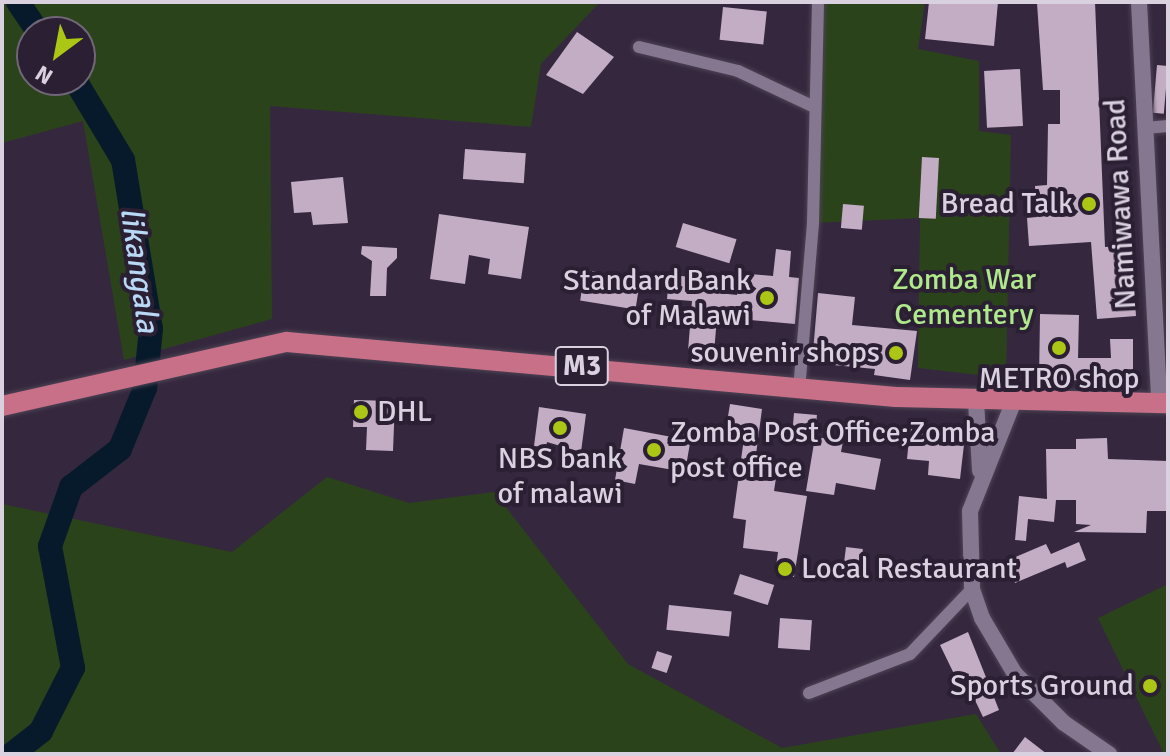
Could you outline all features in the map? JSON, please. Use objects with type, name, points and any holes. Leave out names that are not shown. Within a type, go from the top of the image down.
[{"type":"highway","name":"M3","points":[[2,406],[287,342],[531,361],[799,390],[1013,403],[1164,403]]},
{"type":"street","points":[[799,390],[813,223],[818,2]]},
{"type":"street","name":"Namiwawa Road","points":[[1139,2],[1164,403]]},
{"type":"street","points":[[639,47],[738,71],[814,107]]},
{"type":"street","points":[[1145,128],[1168,126]]},
{"type":"street","points":[[976,401],[980,476]]},
{"type":"street","points":[[1013,403],[980,476],[970,511],[972,589],[982,618],[1015,674],[1064,723],[1109,754]]},
{"type":"street","points":[[809,693],[900,661],[972,589]]},
{"type":"green space","points":[[2,2],[600,2],[541,64],[531,127],[270,106],[272,319],[124,360],[83,121],[2,143]]},
{"type":"green space","name":"Zomba War Cementery","points":[[815,2],[925,2],[918,49],[979,61],[979,131],[1011,135],[1006,378],[918,368],[920,218],[813,223]]},
{"type":"green space","points":[[327,477],[409,503],[494,492],[628,664],[782,748],[976,714],[1001,754],[2,754],[2,504],[232,552]]},
{"type":"green space","name":"Sports Ground","points":[[1168,584],[1168,754],[1164,754],[1098,618]]},
{"type":"building","points":[[929,2],[998,2],[994,46],[925,39]]},
{"type":"building","points":[[1095,2],[1105,247],[1131,245],[1136,316],[1097,319],[1091,242],[1029,246],[1027,218],[1037,217],[1035,186],[1047,185],[1048,124],[1060,124],[1060,90],[1043,90],[1037,3]]},
{"type":"building","points":[[723,7],[767,12],[763,44],[720,40]]},
{"type":"building","points":[[577,32],[614,57],[583,94],[546,75]]},
{"type":"building","points":[[1157,65],[1168,66],[1164,114],[1153,113]]},
{"type":"building","points":[[1020,69],[1023,126],[987,128],[984,71]]},
{"type":"building","points":[[465,149],[526,153],[524,183],[463,179]]},
{"type":"building","points":[[922,157],[939,158],[936,219],[919,218]]},
{"type":"building","points":[[343,177],[348,223],[313,225],[311,212],[294,213],[291,182]]},
{"type":"building","points":[[843,204],[864,206],[862,230],[841,228]]},
{"type":"building","points":[[439,214],[529,227],[521,279],[488,274],[490,259],[469,255],[465,284],[430,279]]},
{"type":"building","points":[[683,223],[737,239],[729,263],[676,247]]},
{"type":"building","points":[[362,246],[397,248],[397,258],[387,268],[386,296],[370,296],[372,261],[361,254]]},
{"type":"building","points":[[776,249],[791,251],[789,277],[799,278],[795,324],[717,317],[714,353],[688,351],[692,301],[667,299],[669,275],[693,277],[691,290],[737,295],[739,273],[773,276]]},
{"type":"building","points":[[585,270],[640,279],[635,309],[580,301]]},
{"type":"building","points":[[818,293],[855,297],[852,325],[917,331],[910,380],[874,375],[875,369],[812,363]]},
{"type":"building","name":"METRO shop","points":[[1040,314],[1079,315],[1078,358],[1111,358],[1110,339],[1133,339],[1133,379],[1039,381]]},
{"type":"building","points":[[354,400],[395,401],[393,451],[366,450],[367,427],[353,427]]},
{"type":"building","points":[[730,404],[762,409],[755,462],[778,465],[774,491],[807,496],[794,577],[775,574],[778,552],[743,548],[746,520],[733,518],[744,438],[725,435]]},
{"type":"building","name":"NBS bank of malawi","points":[[539,407],[586,414],[581,452],[547,442],[546,447],[534,446]]},
{"type":"building","points":[[794,413],[817,415],[815,437],[792,435]]},
{"type":"building","name":"Zomba Post Office;Zomba post office","points":[[674,423],[693,426],[685,472],[639,464],[635,484],[615,480],[624,428],[672,437]]},
{"type":"building","points":[[910,429],[965,436],[960,479],[928,475],[929,461],[907,459]]},
{"type":"building","points":[[815,437],[843,441],[841,452],[881,459],[875,490],[836,483],[834,495],[806,491]]},
{"type":"building","points":[[1107,438],[1108,459],[1168,461],[1168,511],[1147,511],[1146,533],[1074,532],[1091,525],[1076,524],[1076,500],[1056,500],[1054,522],[1028,519],[1026,541],[1015,540],[1019,496],[1047,499],[1046,449],[1076,449],[1076,439]]},
{"type":"building","points":[[1079,542],[1086,560],[1067,568],[1065,562],[1015,583],[1006,561],[1046,544],[1051,554]]},
{"type":"building","points":[[846,547],[863,549],[860,576],[843,574]]},
{"type":"building","points":[[740,574],[774,585],[768,605],[734,594]]},
{"type":"building","points":[[669,605],[732,612],[729,636],[666,630]]},
{"type":"building","points":[[780,618],[812,620],[810,650],[778,648]]},
{"type":"building","points":[[968,632],[999,710],[983,717],[964,677],[957,680],[940,645]]},
{"type":"building","points":[[657,651],[672,656],[667,673],[651,668]]},
{"type":"building","points":[[1025,737],[1047,754],[1012,754]]},
{"type":"waterway","name":"likangala","points":[[18,2],[27,16]]},
{"type":"waterway","name":"likangala","points":[[12,754],[41,731],[73,668],[50,546],[71,487],[120,449],[145,388],[151,329],[123,160],[85,96]]},
{"type":"place","name":"Bread Talk","points":[[1089,204]]},
{"type":"place","name":"Standard Bank of Malawi","points":[[767,298]]},
{"type":"place","name":"METRO shop","points":[[1059,348]]},
{"type":"place","name":"souvenir shops","points":[[896,353]]},
{"type":"place","name":"DHL","points":[[361,412]]},
{"type":"place","name":"NBS bank of malawi","points":[[560,428]]},
{"type":"place","name":"Zomba Post Office;Zomba post office","points":[[654,450]]},
{"type":"place","name":"Local Restaurant","points":[[785,569]]},
{"type":"place","name":"Sports Ground","points":[[1150,686]]}]
